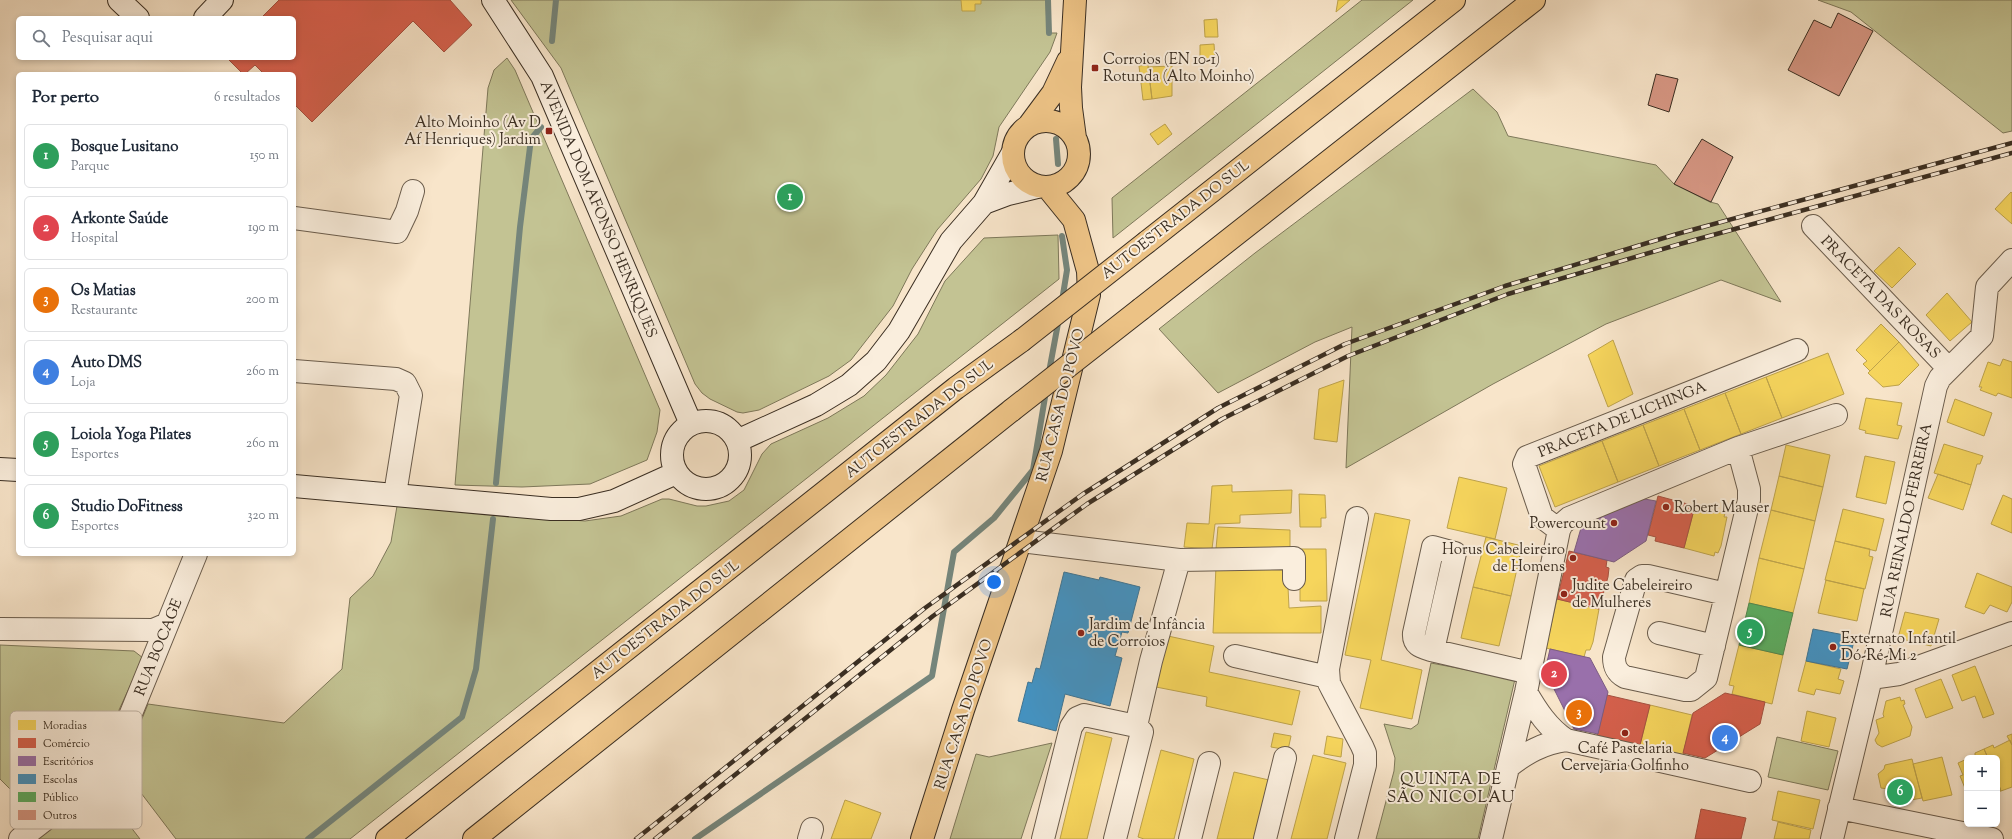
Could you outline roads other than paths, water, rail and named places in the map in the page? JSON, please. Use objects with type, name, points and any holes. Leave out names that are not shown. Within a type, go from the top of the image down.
[{"type":"main road","points":[[1075,0],[1070,87],[1075,138]]},
{"type":"main road","name":"AUTOESTRADA DO SUL","points":[[387,839],[956,388],[1021,341],[1454,0]]},
{"type":"main road","points":[[474,839],[1012,410],[1534,0]]},
{"type":"main road","points":[[1030,124],[1050,120],[1060,124],[1069,130],[1079,146],[1078,163],[1067,180],[1058,186],[1042,187],[1027,182],[1019,174],[1014,165],[1012,154],[1014,142],[1020,132],[1030,124],[1053,93],[1073,47]]},
{"type":"main road","name":"RUA CASA DO POVO","points":[[922,839],[963,710],[1051,451],[1089,295],[1088,271],[1074,220],[1078,163]]},
{"type":"main road","name":"RUA CASA DO POVO","points":[[1042,187],[1074,220]]},
{"type":"street","points":[[119,0],[136,16]]},
{"type":"street","points":[[207,16],[222,0]]},
{"type":"street","name":"AVENIDA DOM AFONSO HENRIQUES","points":[[493,0],[542,76],[691,424]]},
{"type":"street","points":[[737,441],[829,397],[849,385],[876,361],[899,331],[951,241],[984,203],[1012,154]]},
{"type":"street","points":[[984,203],[1008,194],[1042,187]]},
{"type":"street","points":[[296,218],[397,232],[407,211],[413,191]]},
{"type":"street","name":"PRACETA DAS ROSAS","points":[[1813,226],[1949,368]]},
{"type":"street","name":"RUA REINALDO FERREIRA","points":[[1832,839],[1871,678],[1936,386],[1939,379],[1949,368],[1982,336],[1987,287],[2012,260]]},
{"type":"street","name":"PRACETA DE LICHINGA","points":[[1559,530],[1542,515],[1524,464],[1527,457],[1797,350]]},
{"type":"street","points":[[296,371],[396,380],[405,383],[411,395],[395,494]]},
{"type":"street","points":[[1490,839],[1528,682],[1559,530],[1562,524],[1569,518],[1738,448],[1836,415]]},
{"type":"street","points":[[702,421],[723,425],[731,432],[737,441],[740,452],[739,464],[727,483],[716,489],[699,489],[683,482],[676,473],[672,462],[671,450],[675,440],[682,430],[691,424],[702,421]]},
{"type":"street","points":[[1726,594],[1648,576],[1638,578],[1634,582],[1614,657],[1618,672],[1624,677],[1689,690],[1706,678],[1714,646],[1749,495],[1748,484],[1738,448]]},
{"type":"street","points":[[0,469],[16,470]]},
{"type":"street","points":[[296,486],[551,509],[579,510],[614,501],[676,473]]},
{"type":"street","points":[[1346,839],[1364,765],[1365,753],[1332,689],[1328,677],[1328,669],[1357,518]]},
{"type":"street","points":[[1021,541],[1179,560],[1294,558],[1294,579]]},
{"type":"street","name":"RUA BOCAGE","points":[[132,711],[195,556]]},
{"type":"street","points":[[1136,726],[1153,654],[1179,560]]},
{"type":"street","points":[[0,629],[153,630],[167,624]]},
{"type":"street","points":[[117,629],[142,640],[150,649],[150,665]]},
{"type":"street","points":[[1659,633],[1714,646]]},
{"type":"street","points":[[1871,678],[1899,674],[2012,633]]},
{"type":"street","points":[[1433,650],[1528,682],[1546,723],[1555,733],[1566,740]]},
{"type":"street","points":[[1235,656],[1328,677]]},
{"type":"street","points":[[1043,839],[1074,720],[1084,715],[1136,726],[1141,730],[1142,734],[1115,839]]},
{"type":"street","points":[[1508,767],[1534,749],[1549,742],[1566,740],[1750,781]]},
{"type":"street","points":[[1266,839],[1285,758]]},
{"type":"street","points":[[1190,839],[1209,763]]},
{"type":"street","points":[[1839,808],[1900,830],[1992,839]]},
{"type":"street","name":"RUA BOCAGE","points":[[20,839],[33,829]]},
{"type":"waterway","points":[[552,41],[556,0]]},
{"type":"waterway","points":[[1048,0],[1049,33]]},
{"type":"waterway","points":[[496,483],[520,227],[531,139],[541,127]]},
{"type":"waterway","points":[[1056,139],[1058,164]]},
{"type":"waterway","points":[[1062,236],[1067,270],[1062,301]]},
{"type":"waterway","points":[[1049,372],[1059,318]]},
{"type":"waterway","points":[[695,839],[932,676],[954,552],[994,518],[1033,470],[1046,391]]},
{"type":"waterway","points":[[308,839],[462,717],[476,669],[493,519]]},
{"type":"railway","points":[[636,839],[925,608],[1083,494],[1218,408],[1345,344],[1505,286],[1677,234],[2012,143]]},
{"type":"railway","points":[[655,839],[933,616],[1087,504],[1222,419],[1348,356],[1508,294],[1680,244],[2012,153]]},
{"type":"place","name":"Corroios (EN 10-1) Rotunda (Alto Moinho)","points":[[1095,68]]},
{"type":"place","name":"Alto Moinho (Av D Af Henriques) Jardim","points":[[549,131]]},
{"type":"place","name":"Bosque Lusitano","points":[[790,197]]},
{"type":"place","name":"Robert Mauser","points":[[1666,507]]},
{"type":"place","name":"Powercount","points":[[1614,523]]},
{"type":"place","name":"Horus Cabeleireiro de Homens","points":[[1573,558]]},
{"type":"place","name":"Judite Cabeleireiro de Mulheres","points":[[1564,594]]},
{"type":"place","name":"Loiola Yoga Pilates","points":[[1750,632]]},
{"type":"place","name":"Jardim de Infância de Corroios","points":[[1081,633]]},
{"type":"place","name":"Externato Infantil Dó-Ré-Mi 2","points":[[1833,647]]},
{"type":"place","name":"Arkonte Saúde","points":[[1554,674]]},
{"type":"place","name":"Os Matias","points":[[1579,713]]},
{"type":"place","name":"Café Pastelaria Cervejaria Golfinho","points":[[1625,733]]},
{"type":"place","name":"Auto DMS","points":[[1725,738]]},
{"type":"place","name":"Studio DoFitness","points":[[1900,792]]},
{"type":"district","name":"QUINTA DE SÃO NICOLAU","points":[[1451,787]]}]
